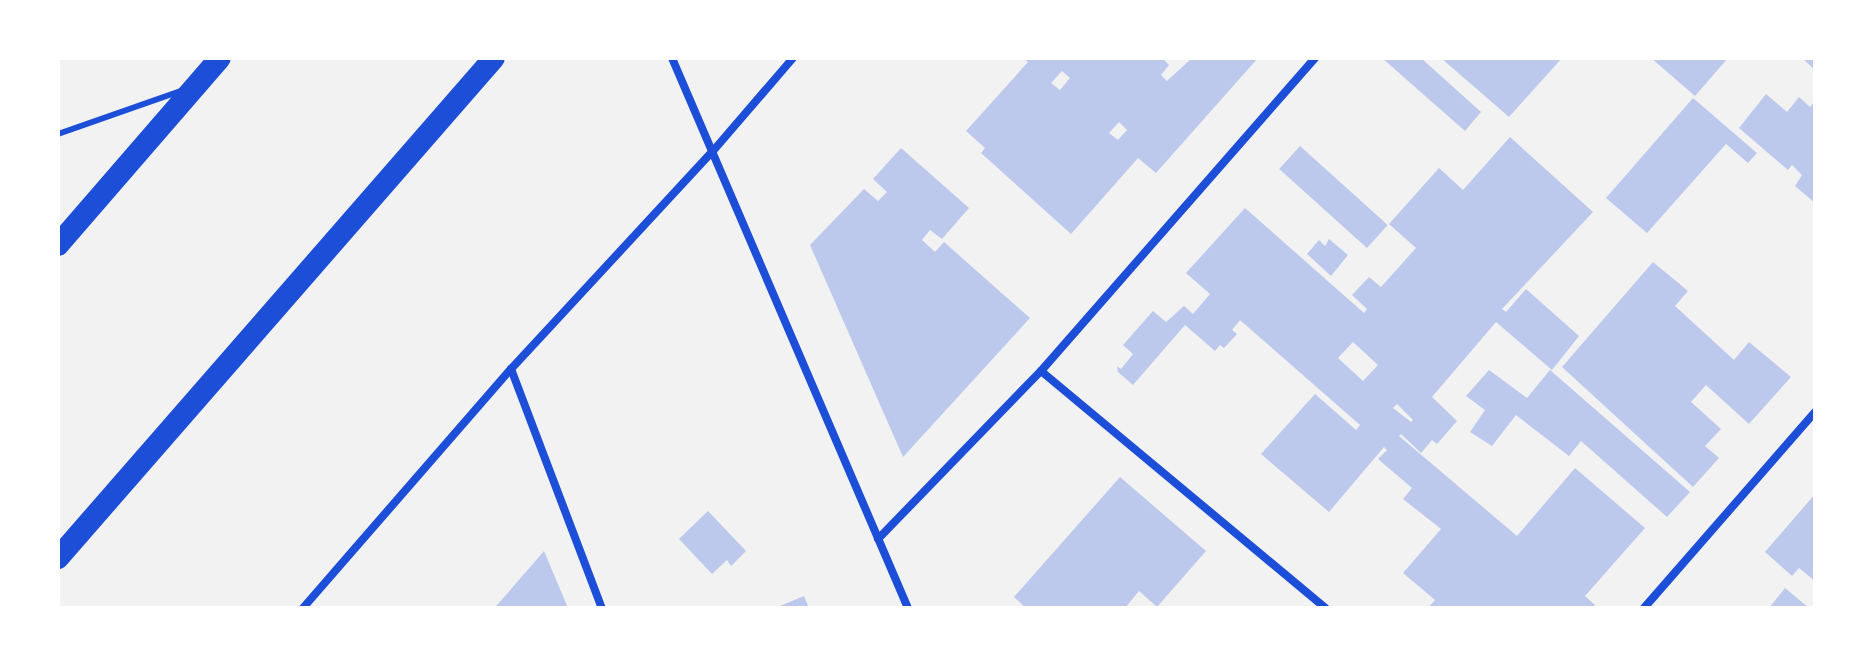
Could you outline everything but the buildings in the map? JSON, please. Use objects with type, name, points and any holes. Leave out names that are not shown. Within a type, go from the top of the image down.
[{"type":"highway","points":[[58,245],[220,58]]},
{"type":"highway","points":[[58,558],[494,58]]},
{"type":"street","points":[[672,58],[908,608]]},
{"type":"street","points":[[303,608],[511,369],[713,151],[793,58]]},
{"type":"street","points":[[878,539],[1041,371],[1315,58]]},
{"type":"street","points":[[511,369],[602,608]]},
{"type":"street","points":[[1041,371],[1325,608]]},
{"type":"street","points":[[1644,608],[1815,412]]},
{"type":"lane","points":[[58,134],[196,86]]}]
